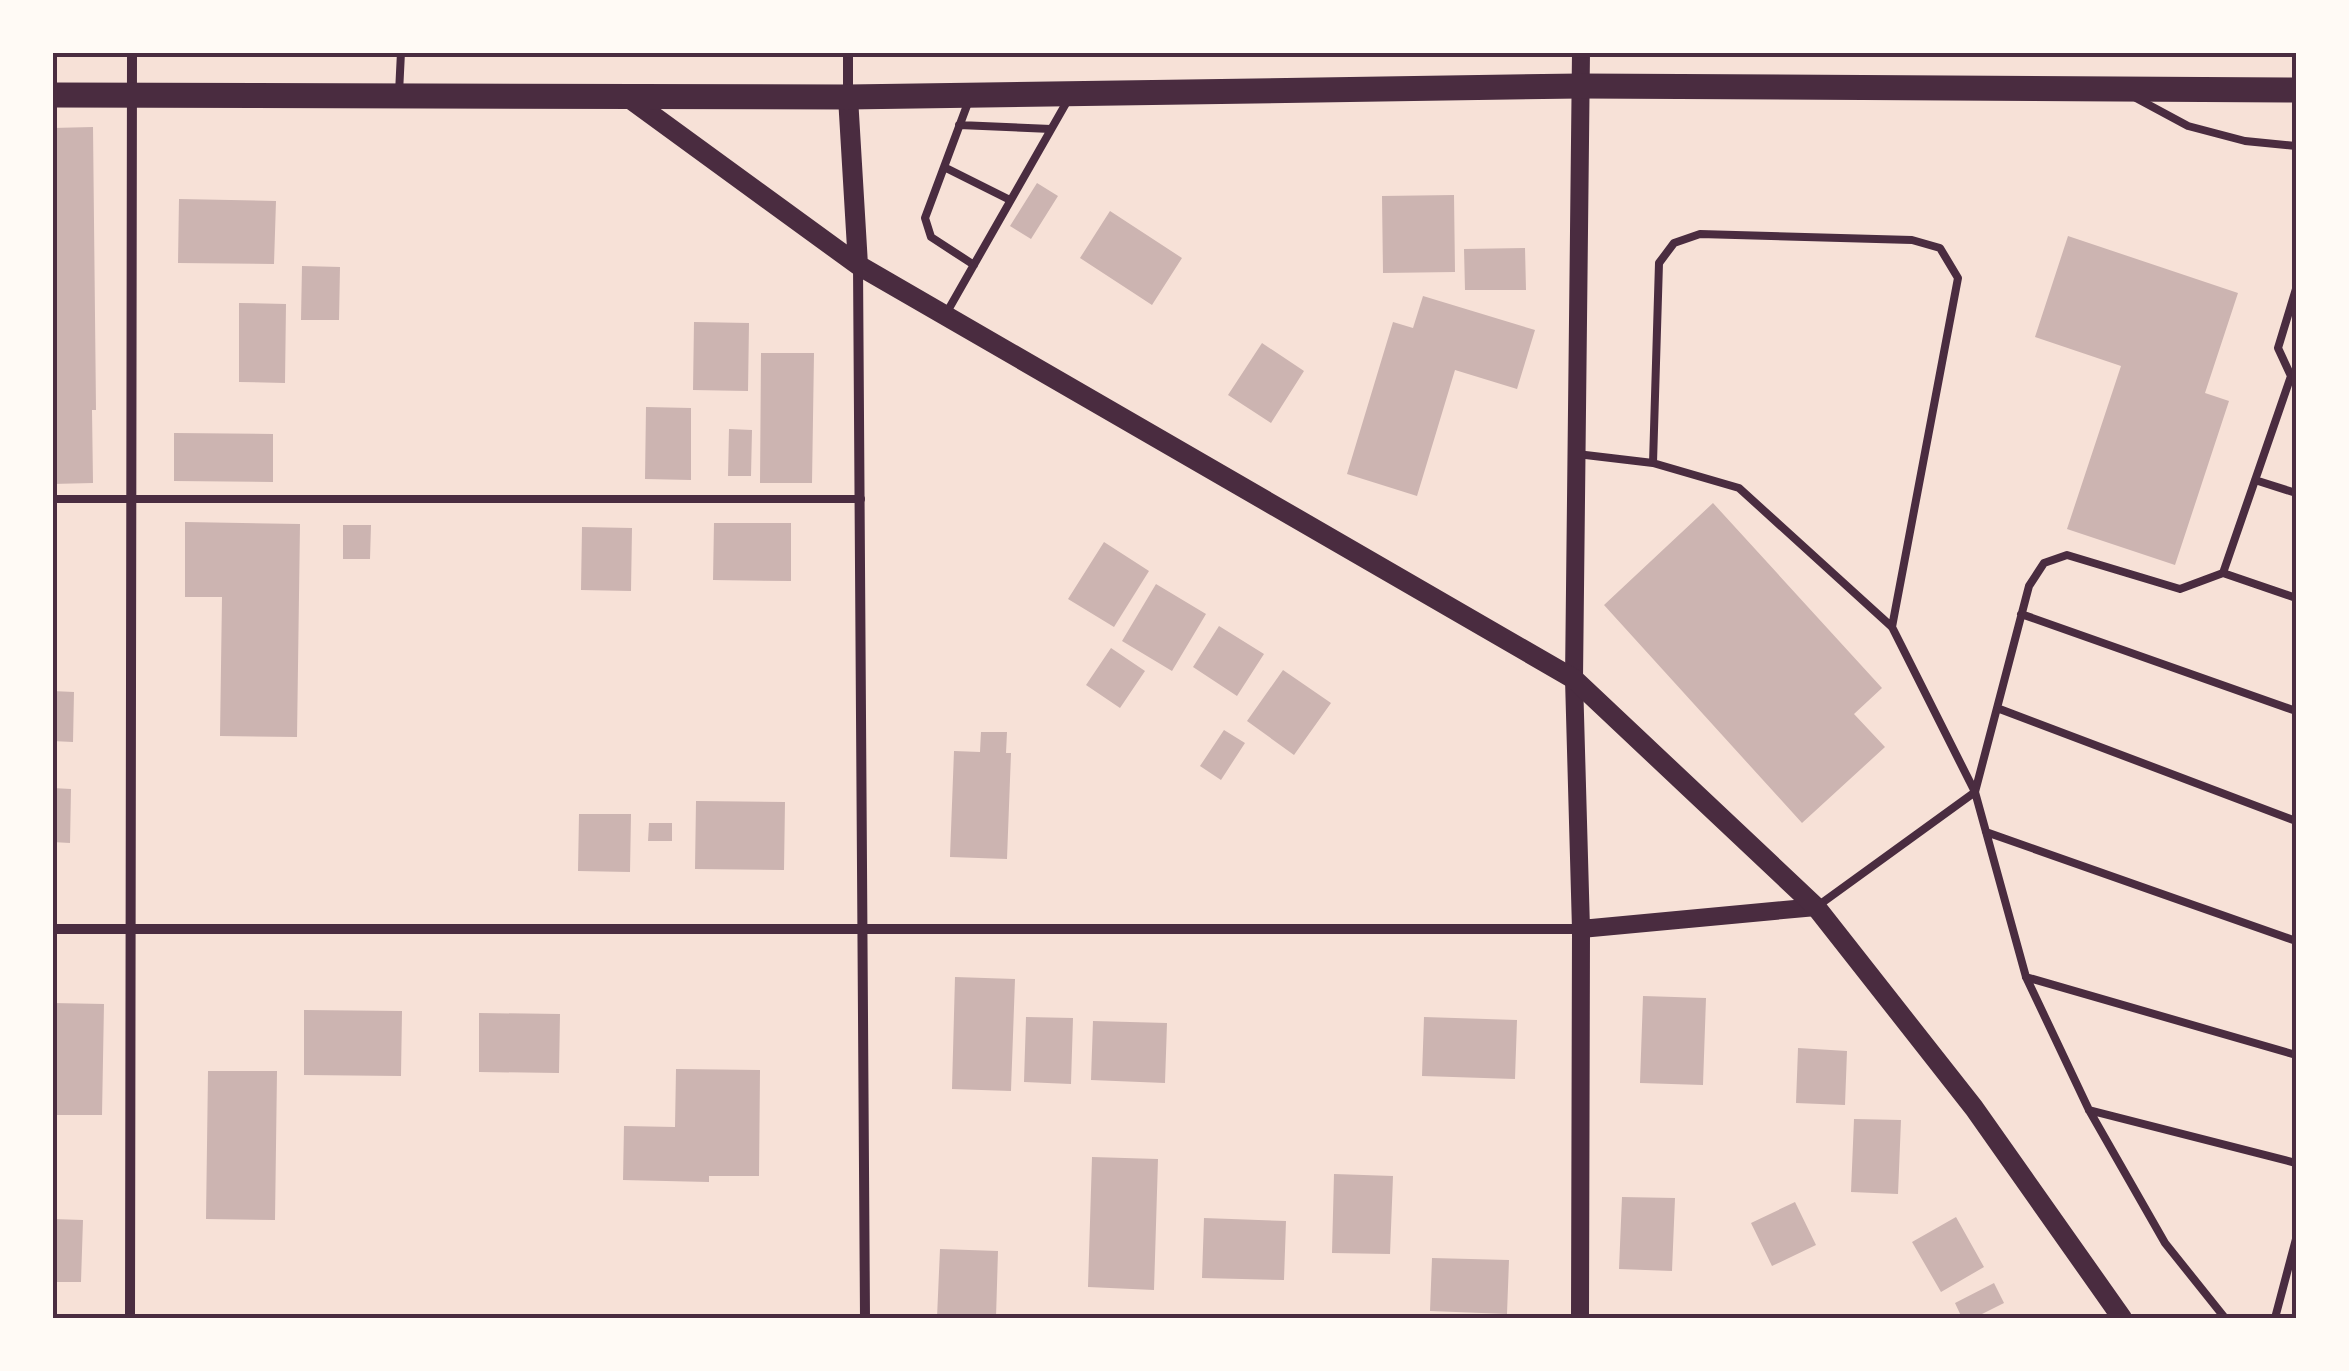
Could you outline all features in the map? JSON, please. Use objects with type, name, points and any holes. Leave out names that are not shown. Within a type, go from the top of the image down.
[{"type":"main road","points":[[52,95],[848,97],[1580,86],[2296,90]]},
{"type":"main road","points":[[626,96],[858,265],[1574,679],[1816,907],[1974,1108],[2122,1318]]},
{"type":"main road","points":[[848,97],[858,265]]},
{"type":"street","points":[[130,1318],[132,52]]},
{"type":"street","points":[[848,52],[848,97]]},
{"type":"street","points":[[1580,1318],[1581,930],[1574,679],[1581,52]]},
{"type":"street","points":[[858,265],[866,1318]]},
{"type":"street","points":[[52,930],[1581,930],[1816,907]]},
{"type":"lane","points":[[399,96],[401,52]]},
{"type":"lane","points":[[2119,89],[2188,126],[2244,141],[2296,146]]},
{"type":"lane","points":[[946,315],[1071,94]]},
{"type":"lane","points":[[971,95],[925,218],[931,237],[974,265]]},
{"type":"lane","points":[[959,125],[1051,129]]},
{"type":"lane","points":[[944,167],[1010,200]]},
{"type":"lane","points":[[1653,463],[1660,264],[1674,243],[1700,234],[1719,234],[1912,240],[1940,248],[1958,278],[1892,627]]},
{"type":"lane","points":[[2223,573],[2294,377],[2278,348],[2296,289]]},
{"type":"lane","points":[[1577,454],[1653,463],[1738,488],[1892,627],[1974,792],[2026,977],[2089,1110],[2165,1244],[2225,1318]]},
{"type":"lane","points":[[2255,480],[2296,494]]},
{"type":"lane","points":[[52,499],[861,499]]},
{"type":"lane","points":[[1816,907],[1974,792],[2029,586],[2044,564],[2067,555],[2180,589],[2223,573],[2296,598]]},
{"type":"lane","points":[[2021,614],[2296,711]]},
{"type":"lane","points":[[1997,708],[2296,821]]},
{"type":"lane","points":[[1986,832],[2296,941]]},
{"type":"lane","points":[[2026,977],[2296,1055]]},
{"type":"lane","points":[[2089,1110],[2296,1163]]},
{"type":"lane","points":[[2274,1318],[2296,1239]]},
{"type":"building","points":[[93,127],[93,483],[52,484],[52,128]]},
{"type":"building","points":[[1037,183],[1058,196],[1031,239],[1010,226]]},
{"type":"building","points":[[1454,195],[1455,272],[1383,273],[1382,196]]},
{"type":"building","points":[[179,199],[276,201],[274,264],[178,263]]},
{"type":"building","points":[[1110,211],[1182,258],[1152,305],[1080,258]]},
{"type":"building","points":[[2068,236],[2238,293],[2205,393],[2229,401],[2175,565],[2067,529],[2121,366],[2035,337]]},
{"type":"building","points":[[1525,248],[1526,290],[1465,290],[1464,249]]},
{"type":"building","points":[[302,266],[340,267],[339,320],[301,320]]},
{"type":"building","points":[[1423,296],[1535,330],[1517,389],[1455,370],[1417,496],[1347,474],[1393,322],[1413,328]]},
{"type":"building","points":[[239,303],[286,304],[285,383],[239,382]]},
{"type":"building","points":[[694,322],[749,323],[748,391],[693,390]]},
{"type":"building","points":[[1262,343],[1304,371],[1271,423],[1228,395]]},
{"type":"building","points":[[761,353],[814,353],[812,483],[760,483]]},
{"type":"building","points":[[646,407],[691,408],[691,480],[645,479]]},
{"type":"building","points":[[729,429],[752,430],[751,476],[728,476]]},
{"type":"building","points":[[174,433],[273,434],[273,482],[174,481]]},
{"type":"building","points":[[1713,503],[1882,688],[1854,714],[1885,747],[1802,823],[1604,605]]},
{"type":"building","points":[[185,522],[300,524],[297,737],[220,736],[222,597],[185,597]]},
{"type":"building","points":[[714,523],[791,523],[791,581],[713,580]]},
{"type":"building","points":[[343,525],[371,525],[370,559],[343,559]]},
{"type":"building","points":[[582,527],[632,528],[631,591],[581,590]]},
{"type":"building","points":[[1104,542],[1149,571],[1114,627],[1068,599]]},
{"type":"building","points":[[1156,584],[1206,614],[1172,671],[1122,641]]},
{"type":"building","points":[[1219,626],[1264,654],[1237,696],[1193,667]]},
{"type":"building","points":[[1111,648],[1145,671],[1120,708],[1086,685]]},
{"type":"building","points":[[1283,670],[1331,703],[1294,755],[1247,721]]},
{"type":"building","points":[[52,691],[74,692],[73,742],[52,741]]},
{"type":"building","points":[[1224,730],[1245,743],[1221,780],[1200,766]]},
{"type":"building","points":[[981,732],[1007,732],[1006,753],[1011,753],[1007,859],[950,857],[954,751],[980,752]]},
{"type":"building","points":[[52,788],[71,789],[70,843],[52,842]]},
{"type":"building","points":[[696,801],[785,802],[784,870],[695,869]]},
{"type":"building","points":[[579,814],[631,814],[630,872],[578,871]]},
{"type":"building","points":[[649,823],[672,823],[672,841],[648,841]]},
{"type":"building","points":[[955,977],[1015,979],[1011,1091],[952,1089]]},
{"type":"building","points":[[1643,996],[1706,998],[1703,1085],[1640,1083]]},
{"type":"building","points":[[52,1003],[104,1004],[102,1115],[52,1115]]},
{"type":"building","points":[[304,1010],[402,1011],[401,1076],[304,1075]]},
{"type":"building","points":[[479,1013],[560,1014],[559,1073],[479,1072]]},
{"type":"building","points":[[1026,1017],[1073,1018],[1071,1084],[1024,1082]]},
{"type":"building","points":[[1424,1017],[1517,1020],[1515,1079],[1422,1076]]},
{"type":"building","points":[[1093,1021],[1167,1023],[1165,1083],[1091,1080]]},
{"type":"building","points":[[1798,1048],[1847,1051],[1845,1105],[1796,1103]]},
{"type":"building","points":[[676,1069],[760,1070],[759,1176],[709,1176],[709,1182],[623,1180],[624,1126],[675,1127]]},
{"type":"building","points":[[208,1071],[277,1071],[275,1220],[206,1219]]},
{"type":"building","points":[[1854,1119],[1901,1120],[1898,1194],[1851,1192]]},
{"type":"building","points":[[1092,1157],[1158,1159],[1154,1290],[1088,1287]]},
{"type":"building","points":[[1334,1174],[1393,1176],[1390,1254],[1332,1253]]},
{"type":"building","points":[[1622,1197],[1675,1198],[1672,1271],[1619,1269]]},
{"type":"building","points":[[1795,1202],[1816,1245],[1772,1266],[1751,1223]]},
{"type":"building","points":[[1956,1217],[1984,1267],[1941,1292],[1912,1242]]},
{"type":"building","points":[[1204,1218],[1286,1221],[1284,1280],[1202,1278]]},
{"type":"building","points":[[52,1219],[83,1220],[81,1282],[52,1282]]},
{"type":"building","points":[[940,1249],[998,1251],[996,1318],[937,1318]]},
{"type":"building","points":[[1432,1258],[1509,1260],[1507,1314],[1430,1311]]},
{"type":"building","points":[[1994,1283],[2004,1303],[1974,1318],[1962,1318],[1955,1303]]}]
